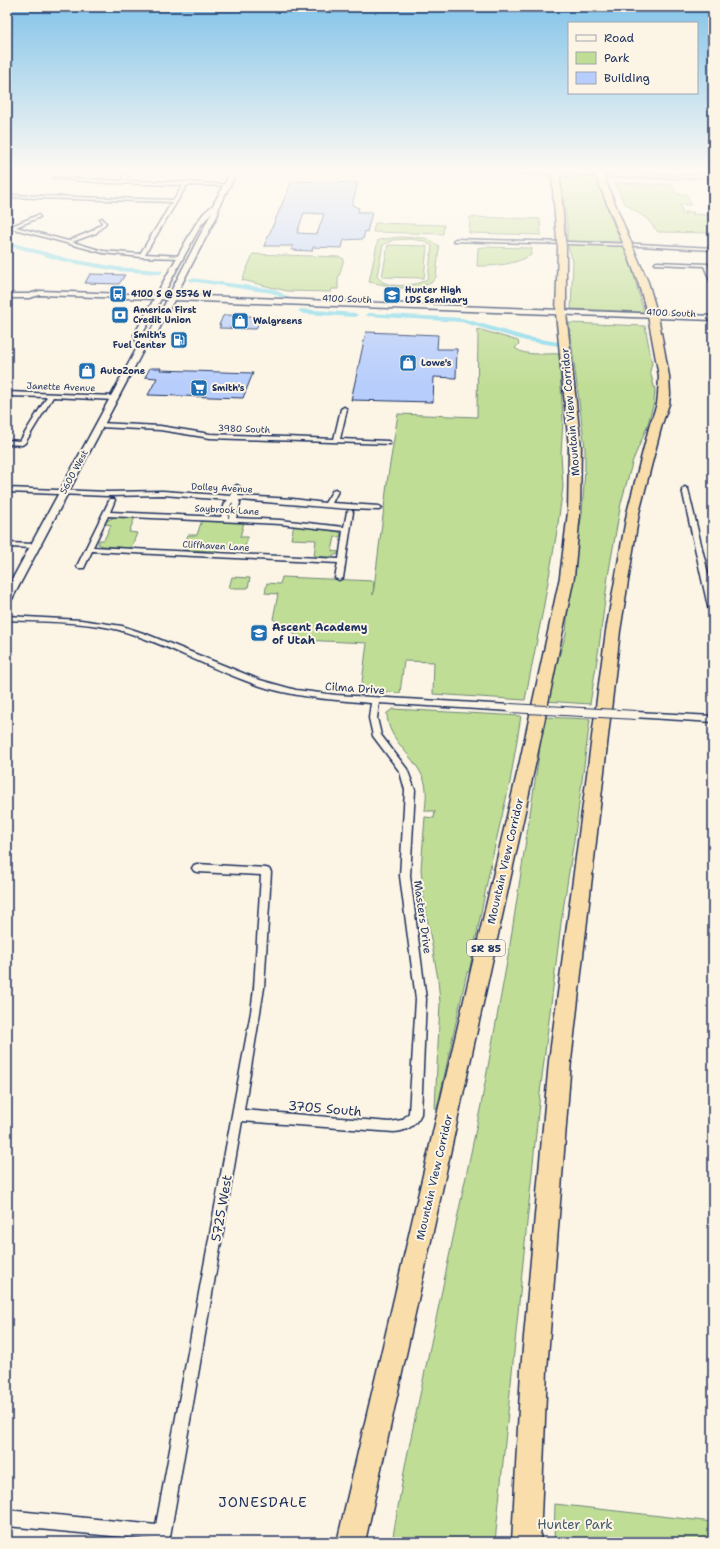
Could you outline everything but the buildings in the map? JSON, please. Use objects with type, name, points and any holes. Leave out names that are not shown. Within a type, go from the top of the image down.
[{"type":"highway","name":"Mountain View Corridor","points":[[351,1542],[560,614],[571,544],[576,478],[575,446],[561,316],[563,260],[562,242]]},
{"type":"highway","points":[[526,1542],[534,1370],[544,1229],[560,1062],[613,631],[633,513],[656,424],[663,404],[664,385],[654,319],[643,282],[627,242]]},
{"type":"main road","name":"5600 West","points":[[142,346],[138,335],[189,242]]},
{"type":"main road","name":"5600 West","points":[[7,599],[99,425],[142,346],[152,335],[200,242]]},
{"type":"main road","name":"4100 South","points":[[7,296],[157,300],[430,312],[654,319],[713,318]]},
{"type":"main road","name":"4100 South","points":[[654,319],[713,324]]},
{"type":"street","points":[[70,242],[104,252],[141,256],[181,257]]},
{"type":"street","points":[[141,256],[149,242]]},
{"type":"street","points":[[539,242],[713,249]]},
{"type":"street","points":[[657,263],[709,267],[713,282]]},
{"type":"street","name":"Janette Avenue","points":[[7,394],[114,398]]},
{"type":"street","points":[[7,442],[22,443],[51,396]]},
{"type":"street","points":[[337,441],[344,409]]},
{"type":"street","name":"3980 South","points":[[99,425],[160,428],[210,436],[388,443]]},
{"type":"street","points":[[137,493],[139,484]]},
{"type":"street","points":[[232,520],[236,503],[234,498],[237,487]]},
{"type":"street","points":[[685,489],[711,591],[713,611]]},
{"type":"street","name":"Dolley Avenue","points":[[7,490],[163,493],[293,500],[379,508]]},
{"type":"street","points":[[328,504],[335,491]]},
{"type":"street","points":[[224,519],[228,503],[234,498]]},
{"type":"street","points":[[82,566],[112,500]]},
{"type":"street","points":[[338,578],[350,512]]},
{"type":"street","name":"Saybrook Lane","points":[[105,514],[291,523],[347,530]]},
{"type":"street","points":[[7,545],[34,546]]},
{"type":"street","name":"Cliffhaven Lane","points":[[89,549],[342,561]]},
{"type":"street","name":"Cilma Drive","points":[[7,618],[81,622],[106,625],[143,636],[247,678],[283,690],[323,697],[713,719]]},
{"type":"street","name":"Masters Drive","points":[[374,700],[374,730],[382,743],[404,771],[410,790],[405,876],[421,999],[416,1107],[415,1114],[410,1123]]},
{"type":"street","name":"5725 West","points":[[162,1538],[238,1115],[259,988],[266,872],[197,868]]},
{"type":"street","name":"3705 South","points":[[238,1115],[390,1127],[404,1126],[410,1123]]},
{"type":"street","points":[[7,1518],[162,1538]]},
{"type":"green space","points":[[378,242],[388,242],[383,245],[377,275],[380,280],[385,283],[401,286],[417,283],[428,278],[432,246],[426,242],[433,242],[438,245],[436,277],[431,283],[420,287],[401,288],[369,282]]},
{"type":"green space","points":[[567,244],[624,246],[644,312],[571,309],[573,261]]},
{"type":"green space","points":[[388,245],[427,246],[424,278],[382,277]]},
{"type":"green space","points":[[478,248],[532,248],[531,255],[518,261],[498,265],[477,266]]},
{"type":"green space","points":[[253,254],[340,257],[344,259],[338,279],[338,289],[332,289],[331,292],[287,291],[242,280]]},
{"type":"green space","points":[[569,323],[645,326],[652,363],[650,371],[655,390],[654,402],[647,427],[633,460],[621,503],[608,576],[590,704],[545,701],[566,634],[570,580],[582,514],[585,469],[585,448]]},
{"type":"green space","points":[[478,329],[518,341],[519,344],[515,348],[524,353],[559,354],[563,420],[561,454],[563,487],[543,610],[525,700],[433,694],[434,662],[404,661],[400,693],[361,690],[367,643],[302,640],[273,619],[278,594],[265,593],[267,583],[280,584],[282,577],[374,581],[373,595],[388,476],[398,414],[477,417]]},
{"type":"green space","points":[[117,516],[135,517],[129,532],[137,533],[131,548],[103,546],[98,544],[99,540],[104,540],[111,525],[105,524],[106,521]]},
{"type":"green space","points":[[202,520],[244,522],[240,537],[248,537],[243,553],[236,552],[236,548],[219,547],[218,551],[183,550],[188,535],[197,535]]},
{"type":"green space","points":[[294,525],[340,532],[341,537],[335,537],[332,551],[339,552],[338,554],[329,557],[314,556],[316,540],[291,539]]},
{"type":"green space","points":[[232,577],[250,578],[248,588],[229,588]]},
{"type":"green space","points":[[393,709],[521,716],[510,782],[492,858],[469,972],[467,972],[437,1109],[435,1109],[440,1003],[438,979],[423,894],[421,869],[425,817],[434,818],[435,811],[425,811],[426,790],[421,773],[397,741],[388,723],[387,713]]},
{"type":"green space","points":[[542,717],[590,719],[576,827],[561,923],[540,1093],[495,1542],[392,1542],[405,1466],[481,1105],[509,951],[539,755]]},
{"type":"green space","name":"Hunter Park","points":[[555,1504],[713,1522],[713,1542],[554,1542]]},
{"type":"waterway","points":[[7,243],[65,260],[117,269],[160,272]]},
{"type":"waterway","points":[[191,280],[274,291],[287,298]]},
{"type":"waterway","points":[[301,311],[355,315]]},
{"type":"waterway","points":[[369,315],[462,320],[526,339],[559,344]]},
{"type":"place","name":"4100 S @ 5576 W","points":[[118,294]]},
{"type":"place","name":"Hunter High LDS Seminary","points":[[392,295]]},
{"type":"place","name":"America First Credit Union","points":[[120,315]]},
{"type":"place","name":"Walgreens","points":[[240,321]]},
{"type":"place","name":"Smith's Fuel Center","points":[[179,340]]},
{"type":"place","name":"Lowe's","points":[[408,363]]},
{"type":"place","name":"AutoZone","points":[[87,371]]},
{"type":"place","name":"Smith's","points":[[199,388]]},
{"type":"place","name":"Ascent Academy of Utah","points":[[259,633]]},
{"type":"district","name":"JONESDALE","points":[[263,1502]]}]
